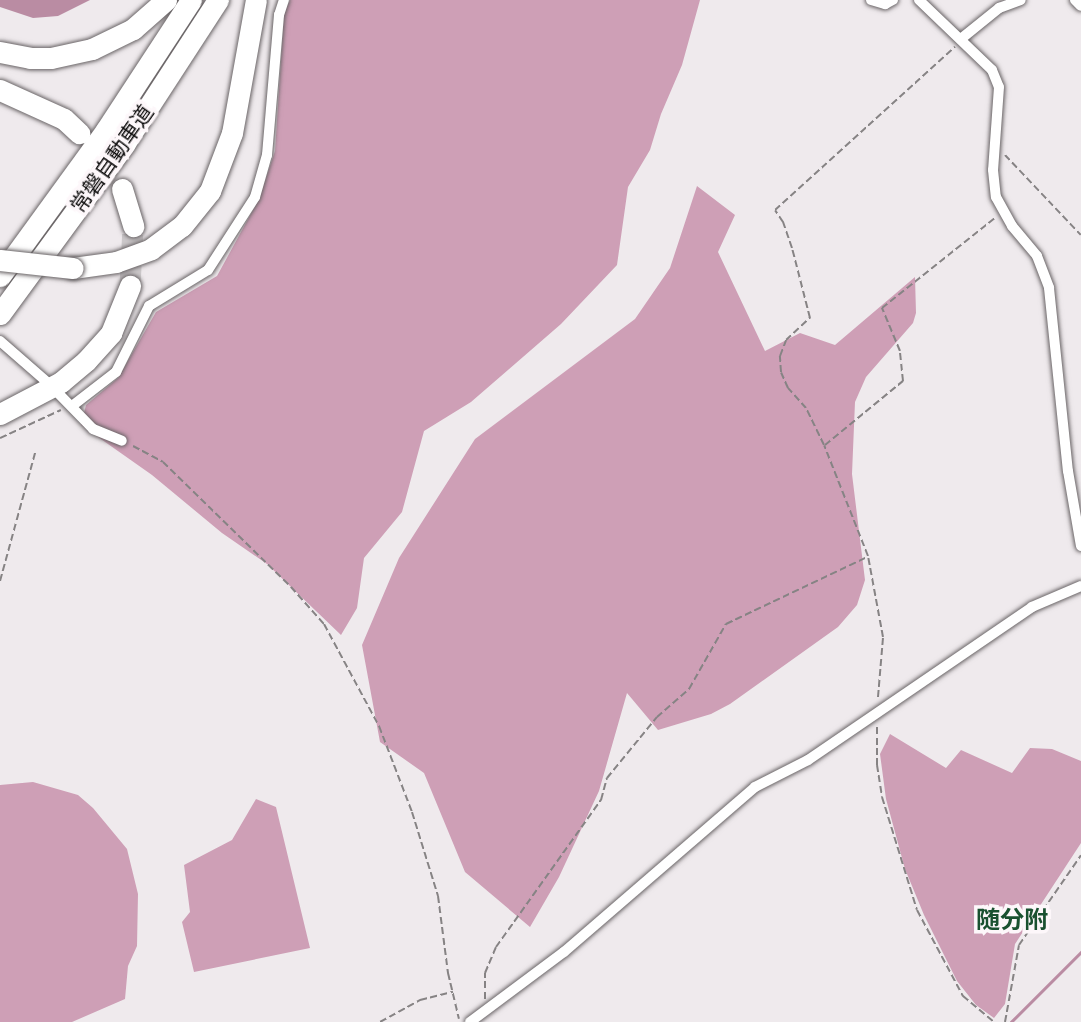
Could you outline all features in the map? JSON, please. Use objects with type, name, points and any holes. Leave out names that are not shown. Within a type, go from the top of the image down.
[{"type":"highway","points":[[3,52],[51,58],[93,49],[133,29],[166,0]]},
{"type":"highway","name":"常磐自動車道","points":[[0,276],[106,130],[191,0]]},
{"type":"highway","name":"常磐自動車道","points":[[0,314],[125,144],[218,0]]},
{"type":"highway","points":[[0,260],[73,268],[116,262],[151,248],[183,226],[204,200],[218,174],[229,143],[256,0]]},
{"type":"highway","points":[[0,90],[64,119],[79,133]]},
{"type":"highway","points":[[122,189],[134,226]]},
{"type":"highway","points":[[0,414],[61,382],[86,361],[111,333],[130,286]]},
{"type":"street","points":[[72,407],[117,372],[149,306],[208,270],[255,197],[267,155],[279,15],[284,0]]},
{"type":"street","points":[[871,0],[885,4],[893,0]]},
{"type":"street","points":[[919,0],[962,38],[992,70],[999,87],[993,170],[996,197],[1002,212],[1037,256],[1049,288],[1068,471],[1081,546]]},
{"type":"street","points":[[962,38],[999,8],[1021,0]]},
{"type":"street","points":[[1075,0],[1081,6]]},
{"type":"street","points":[[0,341],[47,382]]},
{"type":"street","points":[[59,394],[93,429],[122,441]]},
{"type":"street","points":[[470,1022],[564,952],[755,787],[808,760],[1032,607],[1081,586]]},
{"type":"path","points":[[962,38],[775,210],[783,222],[792,248],[810,318],[786,340],[779,356],[781,372],[788,388],[806,408],[824,445],[868,556],[883,637],[877,712],[877,765],[881,797],[917,911],[963,996],[995,1022]]},
{"type":"path","points":[[995,146],[1081,235]]},
{"type":"path","points":[[824,445],[903,380],[900,351],[883,308],[1002,212]]},
{"type":"path","points":[[0,438],[45,416],[72,407]]},
{"type":"path","points":[[122,441],[163,462],[291,587],[324,624],[379,726],[412,812],[438,896],[460,1022]]},
{"type":"path","points":[[0,581],[35,453]]},
{"type":"path","points":[[481,1013],[485,973],[496,947],[601,800],[607,778],[657,717],[689,689],[726,624],[868,556]]},
{"type":"path","points":[[1005,1022],[1019,945],[1081,855]]},
{"type":"path","points":[[380,1022],[420,1000],[454,992]]},
{"type":"shaded area","points":[[0,0],[90,0],[58,16],[33,18],[0,7]]},
{"type":"shaded area","points":[[290,0],[700,0],[682,65],[661,114],[650,150],[628,187],[617,265],[561,324],[471,402],[424,431],[402,512],[364,558],[357,608],[341,635],[267,564],[222,533],[152,475],[81,425],[86,405],[118,378],[156,312],[217,276],[259,199],[275,151],[284,13]]},
{"type":"shaded area","points":[[697,186],[735,215],[718,252],[765,351],[800,333],[835,345],[915,277],[916,313],[913,323],[866,377],[855,402],[852,474],[865,580],[857,605],[838,627],[730,704],[711,714],[658,730],[627,693],[599,791],[559,877],[530,927],[465,872],[424,773],[380,742],[362,645],[399,558],[475,439],[635,319],[670,268]]},
{"type":"shaded area","points":[[890,734],[946,768],[961,750],[1012,773],[1030,748],[1052,749],[1081,761],[1081,843],[1015,944],[1005,1004],[994,1018],[976,1005],[957,981],[924,915],[905,869],[886,799],[880,754]]},
{"type":"shaded area","points":[[33,782],[78,795],[93,808],[127,849],[138,894],[137,946],[128,966],[125,999],[72,1022],[0,1022],[0,785]]},
{"type":"shaded area","points":[[256,799],[276,807],[310,948],[194,972],[182,922],[190,912],[184,865],[232,840]]},
{"type":"waterway","points":[[1011,1022],[1081,952]]},
{"type":"tunnel","points":[[130,286],[133,226]]},
{"type":"district","name":"随分附","points":[[1012,921]]}]
